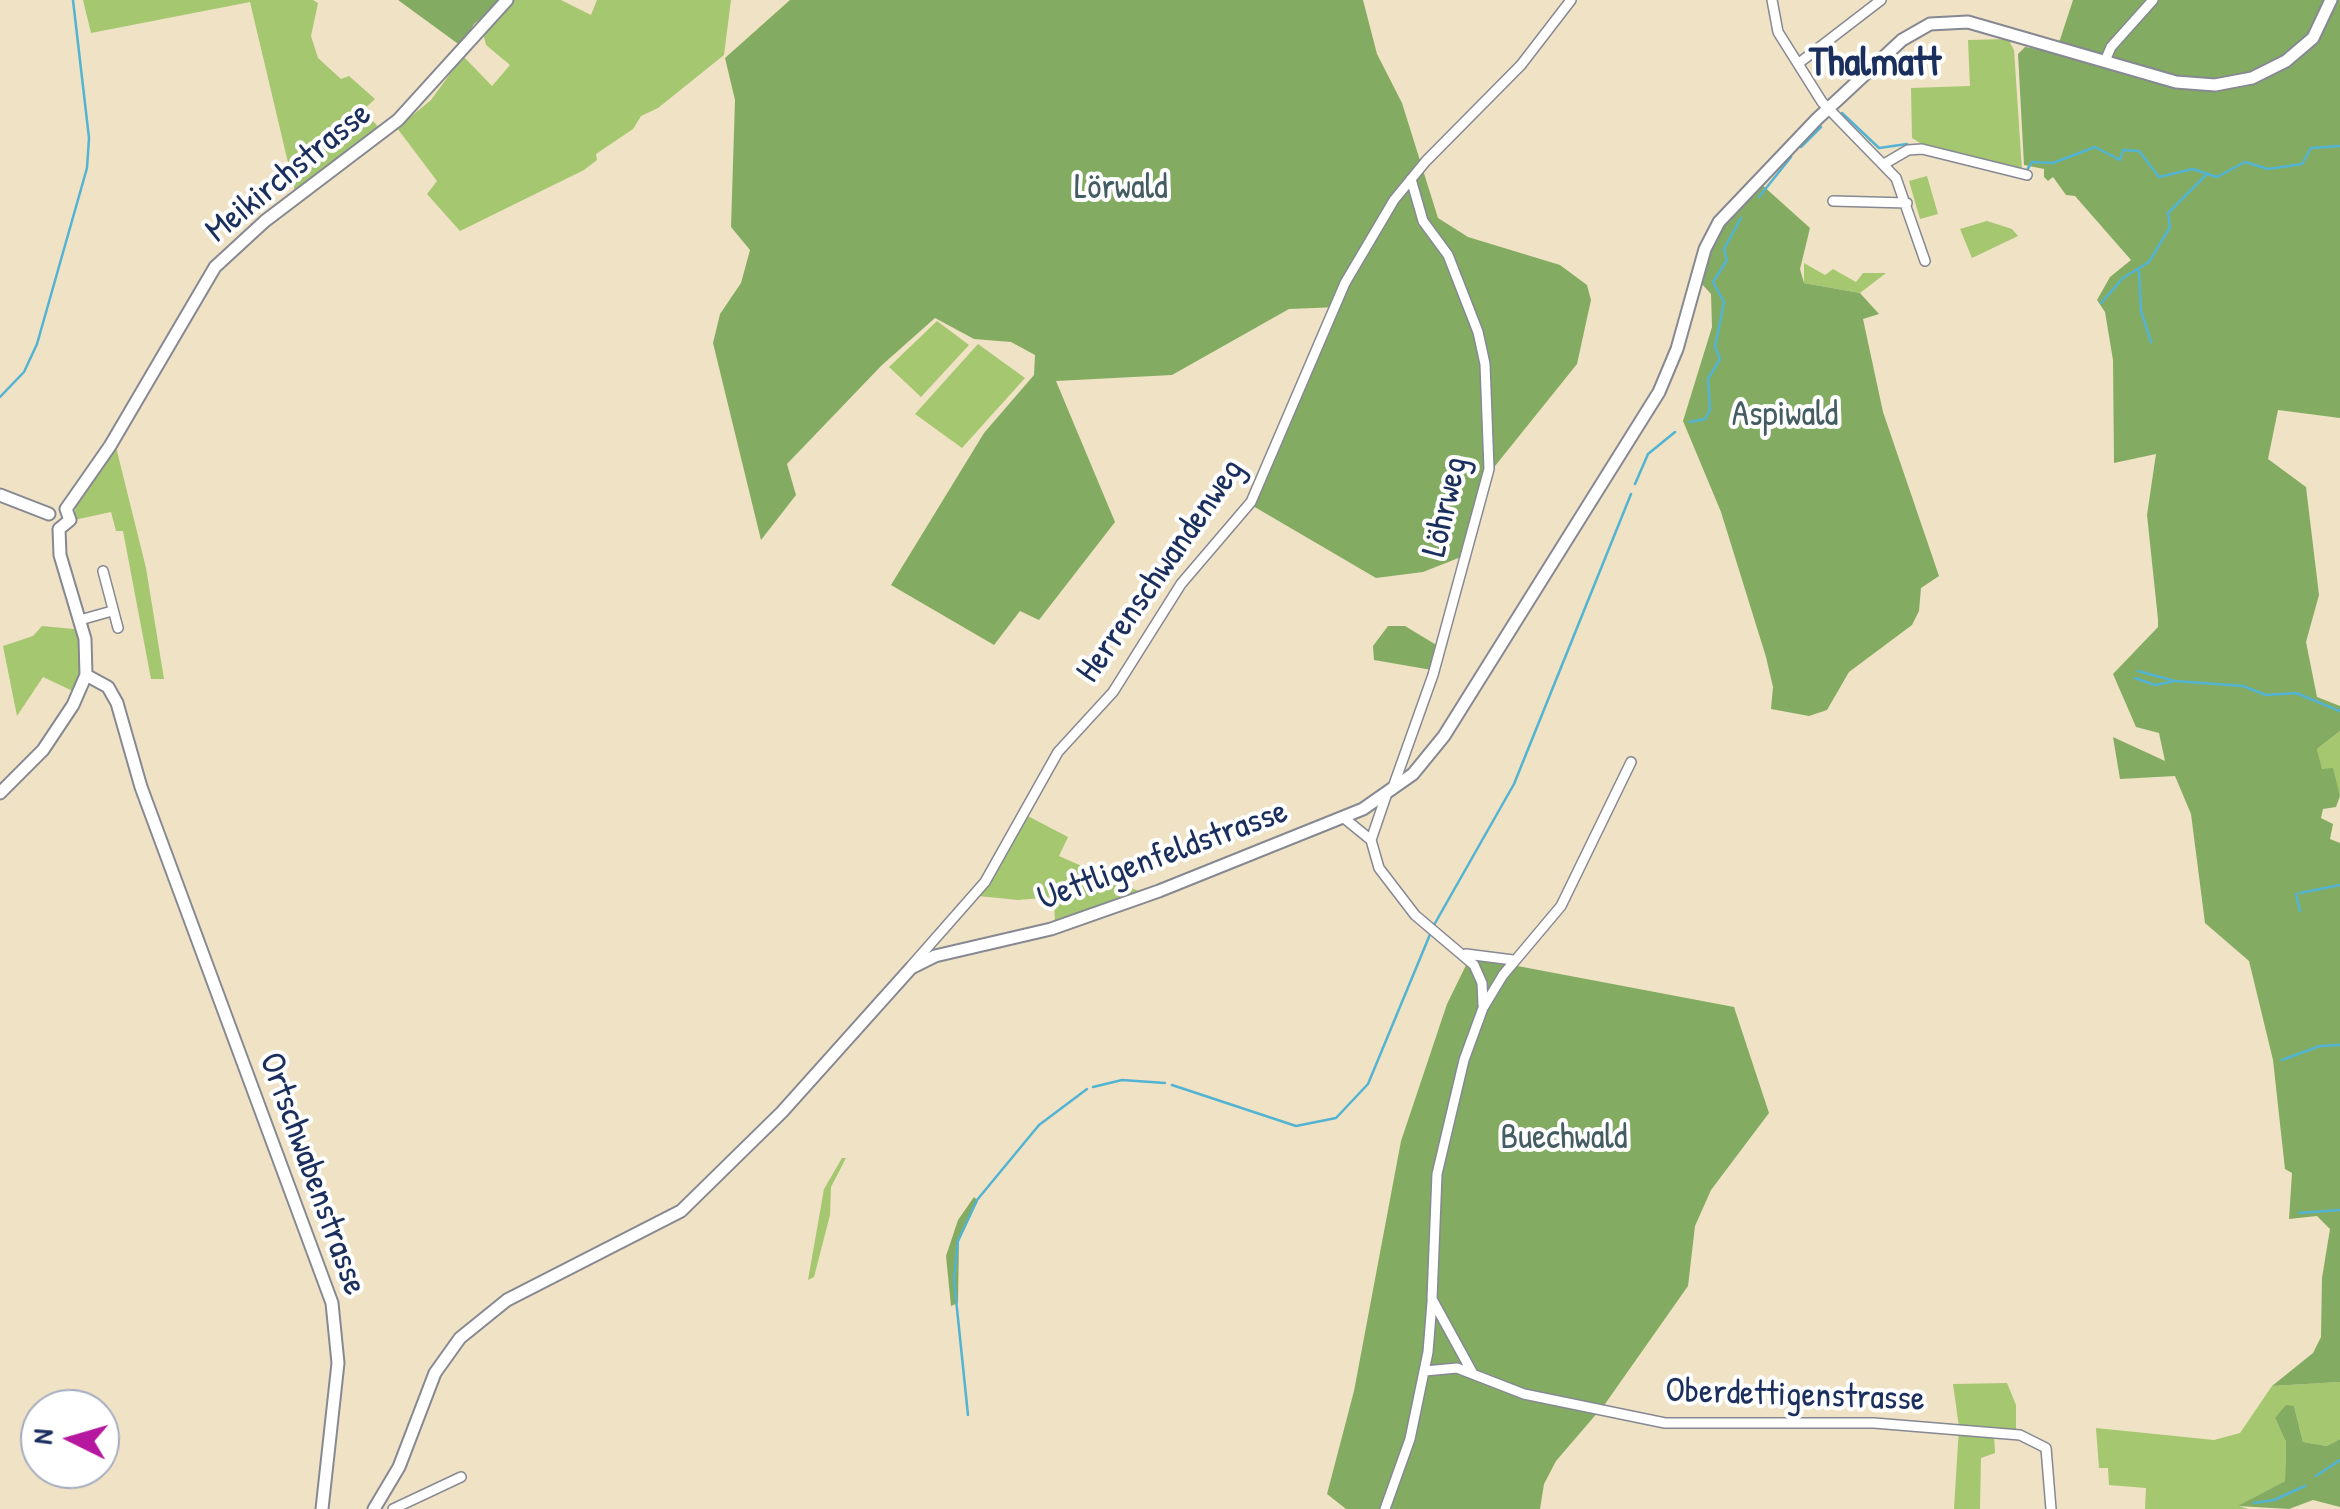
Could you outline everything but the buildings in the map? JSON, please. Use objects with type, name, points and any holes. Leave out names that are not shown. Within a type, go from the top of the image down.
[{"type":"main road","name":"Meikirchstrasse","points":[[66,509],[110,446],[215,268],[265,221],[416,102],[507,0]]},
{"type":"main road","name":"Uettligenfeldstrasse","points":[[377,1505],[399,1467],[435,1373],[460,1338],[507,1300],[680,1211],[782,1112],[911,968],[941,954],[1081,920],[1344,818],[1389,794],[1444,736],[1645,417],[1672,364],[1715,228],[1828,108],[1902,40],[1937,22],[1981,25],[2176,82],[2236,82],[2269,71],[2302,49],[2321,24],[2331,0]]},
{"type":"main road","points":[[0,495],[48,514]]},
{"type":"main road","points":[[48,514],[55,507],[66,509],[70,520],[59,529]]},
{"type":"main road","points":[[48,514],[50,525],[59,529]]},
{"type":"main road","points":[[0,792],[44,750],[73,705],[86,675],[87,650],[60,555],[59,529]]},
{"type":"main road","name":"Ortschwabenstrasse","points":[[86,675],[108,687],[117,703],[136,775],[335,1317],[338,1362],[322,1509]]},
{"type":"street","name":"Herrenschwandenweg","points":[[911,968],[986,882],[1058,752],[1113,692],[1181,584],[1251,502],[1351,271],[1411,179],[1504,84],[1571,0]]},
{"type":"street","points":[[1772,0],[1776,25],[1828,108],[1884,164],[1906,203],[1924,260]]},
{"type":"street","points":[[1798,64],[1880,0]]},
{"type":"street","points":[[2105,61],[2114,44],[2153,0]]},
{"type":"street","points":[[1884,164],[1908,150],[1922,149],[2027,176]]},
{"type":"street","name":"Löhrweg","points":[[1371,840],[1433,674],[1489,469],[1485,364],[1478,332],[1448,255],[1423,221],[1411,179]]},
{"type":"street","points":[[1833,201],[1906,203]]},
{"type":"street","points":[[103,571],[118,628]]},
{"type":"street","points":[[80,620],[112,610]]},
{"type":"street","points":[[1385,1509],[1408,1448],[1425,1370],[1437,1174],[1464,1060],[1483,1008],[1513,960],[1561,906],[1631,762]]},
{"type":"street","points":[[1344,818],[1371,840],[1384,878],[1431,930],[1464,954],[1479,976],[1483,1008]]},
{"type":"street","points":[[934,940],[941,954]]},
{"type":"street","points":[[1464,954],[1513,960]]},
{"type":"street","points":[[1432,1299],[1472,1372]]},
{"type":"street","name":"Oberdettigenstrasse","points":[[1425,1370],[1446,1367],[1472,1372],[1534,1396],[1665,1422],[1874,1423],[2030,1438],[2047,1452],[2051,1509]]},
{"type":"street","points":[[377,1505],[392,1509],[461,1477]]},
{"type":"green space","points":[[83,0],[313,0],[318,3],[311,36],[318,58],[341,79],[349,76],[375,99],[363,110],[381,130],[295,192],[250,2],[91,33]]},
{"type":"green space","points":[[398,0],[502,0],[474,24],[461,46]]},
{"type":"green space","points":[[513,0],[561,0],[591,15],[597,0],[731,0],[724,55],[658,108],[641,116],[633,129],[596,154],[597,160],[584,170],[460,231],[427,194],[437,181],[397,128],[431,100],[463,56],[492,86],[510,65],[486,45],[483,33]]},
{"type":"green space","name":"Lörwald","points":[[790,0],[1363,0],[1377,54],[1402,103],[1438,218],[1468,237],[1560,265],[1587,285],[1591,300],[1577,364],[1491,471],[1461,557],[1423,572],[1376,578],[1253,506],[1339,307],[1289,309],[1172,375],[1056,381],[1115,522],[1039,620],[1020,611],[994,645],[891,585],[984,433],[1034,375],[1035,355],[1011,342],[974,339],[935,318],[882,365],[787,464],[796,495],[761,540],[713,343],[720,314],[741,283],[750,250],[731,227],[735,100],[725,58]]},
{"type":"green space","points":[[2073,0],[2340,0],[2340,418],[2278,410],[2268,459],[2306,487],[2319,595],[2306,642],[2317,697],[2340,706],[2340,731],[2317,749],[2322,769],[2333,768],[2340,796],[2336,807],[2323,809],[2321,818],[2333,824],[2330,839],[2340,843],[2340,1382],[2272,1386],[2313,1353],[2321,1337],[2322,1278],[2330,1229],[2317,1216],[2289,1219],[2292,1173],[2285,1169],[2273,1060],[2249,961],[2205,923],[2191,814],[2175,776],[2120,779],[2113,737],[2165,761],[2159,733],[2136,727],[2113,674],[2158,627],[2147,515],[2156,454],[2114,463],[2113,360],[2105,312],[2097,300],[2110,277],[2131,260],[2075,196],[2066,195],[2053,177],[2048,181],[2044,169],[2024,165],[2018,54],[2025,47],[2056,52]]},
{"type":"green space","points":[[2008,39],[2014,50],[2022,170],[1925,146],[1912,138],[1911,88],[1970,86],[1968,40]]},
{"type":"green space","points":[[1927,176],[1938,214],[1920,219],[1909,181]]},
{"type":"green space","name":"Aspiwald","points":[[1761,184],[1810,228],[1800,269],[1804,283],[1860,293],[1879,314],[1863,319],[1883,412],[1939,576],[1921,588],[1919,611],[1912,625],[1849,672],[1827,710],[1809,716],[1771,709],[1773,687],[1766,657],[1721,512],[1683,421],[1712,327],[1711,294],[1701,283],[1708,250],[1725,219]]},
{"type":"green space","points":[[1987,221],[2012,229],[2018,236],[1972,258],[1960,229]]},
{"type":"green space","points":[[1804,263],[1825,275],[1833,269],[1856,282],[1863,273],[1886,273],[1860,293],[1804,283]]},
{"type":"green space","points":[[937,321],[969,345],[921,397],[889,367]]},
{"type":"green space","points":[[978,344],[1025,378],[962,448],[915,414]]},
{"type":"green space","points":[[115,443],[146,568],[164,679],[151,679],[123,531],[116,531],[111,512],[74,520],[76,504]]},
{"type":"green space","points":[[42,626],[84,630],[79,694],[43,677],[17,716],[3,646],[33,636]]},
{"type":"green space","points":[[1388,626],[1405,626],[1438,646],[1432,670],[1374,660],[1373,646]]},
{"type":"green space","points":[[2340,731],[2340,796],[2332,774],[2321,768],[2317,749]]},
{"type":"green space","points":[[1024,814],[1068,837],[1059,856],[1143,893],[1055,925],[1054,897],[1018,900],[978,896]]},
{"type":"green space","name":"Buechwald","points":[[1470,957],[1734,1007],[1769,1113],[1711,1190],[1695,1226],[1688,1286],[1605,1404],[1556,1461],[1544,1484],[1540,1509],[1346,1509],[1327,1494],[1354,1391],[1401,1141],[1447,1004]]},
{"type":"green space","points":[[842,1158],[846,1158],[831,1187],[830,1215],[814,1277],[808,1280],[824,1189]]},
{"type":"green space","points":[[974,1197],[978,1201],[959,1241],[958,1303],[951,1306],[946,1256],[958,1220]]},
{"type":"green space","points":[[2340,1382],[2340,1439],[2327,1446],[2303,1442],[2294,1406],[2275,1418],[2286,1442],[2285,1481],[2239,1506],[2248,1509],[2145,1509],[2146,1488],[2109,1485],[2108,1468],[2099,1468],[2096,1428],[2214,1440],[2240,1433],[2272,1386]]},
{"type":"green space","points":[[2007,1383],[2016,1405],[2016,1435],[1994,1433],[1995,1453],[1981,1458],[1980,1509],[1954,1509],[1959,1427],[1953,1384]]},
{"type":"green space","points":[[2286,1405],[2294,1406],[2303,1442],[2327,1446],[2340,1439],[2340,1507],[2313,1500],[2289,1509],[2238,1506],[2285,1481],[2286,1442],[2275,1418]]},
{"type":"waterway","points":[[0,397],[24,372],[37,344],[87,168],[89,138],[73,0]]},
{"type":"waterway","points":[[1842,113],[1879,148],[1907,144]]},
{"type":"waterway","points":[[1801,147],[1821,127]]},
{"type":"waterway","points":[[2027,170],[2032,162],[2053,163],[2095,147],[2120,160],[2123,150],[2139,151],[2159,177],[2193,169],[2217,177],[2245,162],[2268,169],[2302,164],[2311,148],[2340,146]]},
{"type":"waterway","points":[[1759,197],[1791,157]]},
{"type":"waterway","points":[[2101,303],[2123,278],[2149,262],[2170,227],[2168,213],[2206,175]]},
{"type":"waterway","points":[[1690,422],[1705,419],[1710,410],[1708,379],[1720,359],[1715,347],[1724,302],[1713,282],[1727,260],[1724,249],[1741,218]]},
{"type":"waterway","points":[[2139,271],[2141,311],[2151,342]]},
{"type":"waterway","points":[[1635,484],[1648,454],[1675,432]]},
{"type":"waterway","points":[[1434,925],[1514,784],[1631,494]]},
{"type":"waterway","points":[[2138,671],[2175,681],[2243,686],[2266,695],[2296,693],[2340,711]]},
{"type":"waterway","points":[[2135,678],[2155,685],[2171,682]]},
{"type":"waterway","points":[[2300,893],[2340,885]]},
{"type":"waterway","points":[[2296,894],[2300,911]]},
{"type":"waterway","points":[[1172,1085],[1296,1126],[1336,1118],[1368,1084],[1431,932]]},
{"type":"waterway","points":[[2282,1060],[2320,1046],[2340,1045]]},
{"type":"waterway","points":[[1093,1087],[1122,1080],[1165,1083]]},
{"type":"waterway","points":[[968,1415],[954,1280],[958,1241],[977,1200],[1039,1125],[1087,1089]]},
{"type":"waterway","points":[[2299,1213],[2340,1210]]},
{"type":"waterway","points":[[2316,1476],[2340,1460]]},
{"type":"waterway","points":[[2254,1503],[2274,1500],[2305,1486]]},
{"type":"district","name":"Thalmatt","points":[[1875,64]]}]
